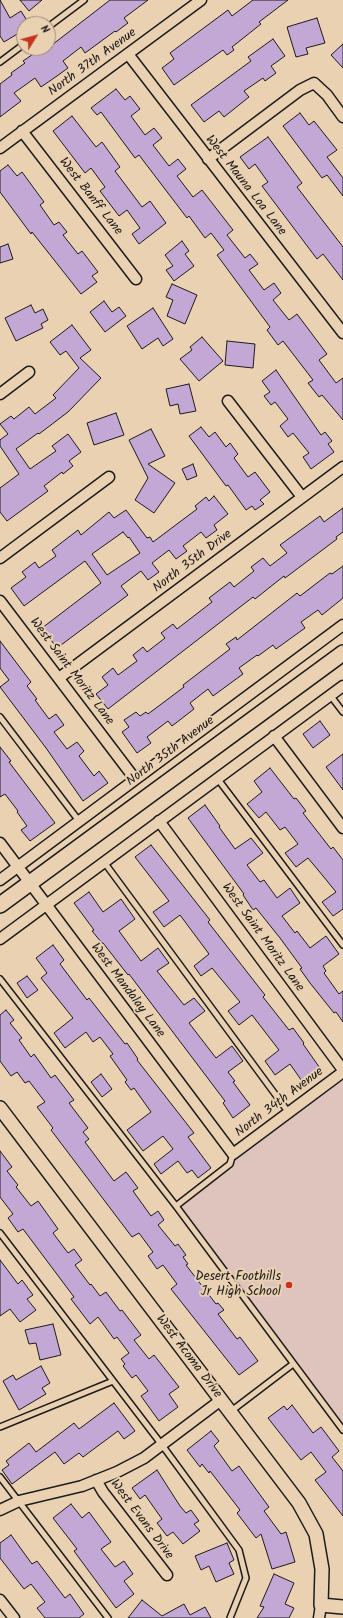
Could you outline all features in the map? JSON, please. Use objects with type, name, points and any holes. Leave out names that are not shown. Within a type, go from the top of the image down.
[{"type":"main road","name":"North 35th Avenue","points":[[0,905],[343,652]]},
{"type":"street","name":"North 37th Avenue","points":[[0,148],[200,0]]},
{"type":"street","name":"West Mauna Loa Lane","points":[[128,54],[343,333]]},
{"type":"street","points":[[208,159],[300,90],[314,84],[327,95],[343,117]]},
{"type":"street","name":"West Banff Lane","points":[[22,131],[136,279]]},
{"type":"street","points":[[0,394],[29,372]]},
{"type":"street","points":[[228,400],[302,498]]},
{"type":"street","name":"North 35th Drive","points":[[59,678],[343,467]]},
{"type":"street","points":[[0,558],[109,478]]},
{"type":"street","name":"West Saint Moritz Lane","points":[[0,601],[136,779]]},
{"type":"street","name":"North 35th Avenue","points":[[0,880],[343,625]]},
{"type":"street","points":[[0,939],[343,686]]},
{"type":"street","points":[[274,736],[343,828]]},
{"type":"street","name":"West Saint Moritz Lane","points":[[159,821],[343,1071]]},
{"type":"street","name":"West Mandalay Lane","points":[[0,843],[234,1154]]},
{"type":"street","name":"North 34th Avenue","points":[[234,1154],[343,1071]]},
{"type":"street","name":"West Acoma Drive","points":[[0,1108],[299,1503],[316,1534],[322,1569],[321,1605]]},
{"type":"street","points":[[0,1510],[19,1501],[82,1486],[117,1472],[144,1458],[221,1400]]},
{"type":"street","name":"West Evans Drive","points":[[96,1480],[107,1498],[166,1575]]},
{"type":"street","points":[[0,1600],[14,1618]]},
{"type":"street","points":[[319,1618],[321,1605],[343,1607]]},
{"type":"lane","points":[[56,21],[84,0]]},
{"type":"lane","points":[[0,62],[16,50]]},
{"type":"lane","points":[[330,695],[343,712]]},
{"type":"lane","points":[[0,717],[80,821]]},
{"type":"lane","points":[[217,778],[343,945]]},
{"type":"lane","points":[[104,862],[289,1113]]},
{"type":"lane","points":[[0,979],[176,1206],[343,1430]]},
{"type":"lane","points":[[176,1206],[230,1164],[234,1154]]},
{"type":"lane","points":[[0,1233],[162,1445],[239,1550],[246,1578],[230,1618]]},
{"type":"lane","points":[[230,1412],[293,1364]]},
{"type":"lane","points":[[0,1426],[112,1381]]},
{"type":"lane","points":[[0,1477],[108,1618]]},
{"type":"shaded area","name":"Desert Foothills Jr High School","points":[[343,1072],[343,1430],[176,1206],[230,1164],[233,1154]]},
{"type":"building","points":[[0,0],[10,18],[21,11],[24,16],[16,16],[16,35],[4,42],[0,36]]},
{"type":"building","points":[[20,0],[42,0],[29,11]]},
{"type":"building","points":[[110,0],[148,0],[124,18],[128,23],[116,32],[115,31],[85,53],[81,47],[63,61],[68,68],[57,76],[41,87],[35,78],[14,93],[21,101],[0,117],[0,84],[12,75],[11,73],[25,63],[23,61],[30,56],[56,56],[56,42]]},
{"type":"building","points":[[253,0],[288,0],[259,22],[261,24],[232,47],[234,50],[227,55],[223,50],[174,85],[162,68],[174,59],[170,53],[228,10],[232,16]]},
{"type":"building","points":[[317,18],[325,43],[306,48],[308,54],[296,57],[287,27]]},
{"type":"building","points":[[273,39],[285,56],[271,66],[276,73],[265,81],[263,78],[244,91],[249,97],[224,117],[219,111],[204,122],[191,105],[251,61],[248,57]]},
{"type":"building","points":[[343,44],[343,68],[331,55]]},
{"type":"building","points":[[116,89],[125,100],[130,96],[140,109],[131,116],[145,135],[154,128],[162,138],[153,145],[169,166],[178,159],[186,169],[177,176],[193,197],[202,190],[233,230],[227,235],[245,258],[250,254],[258,264],[249,270],[264,290],[274,283],[281,293],[273,300],[289,320],[297,314],[327,354],[319,360],[336,383],[343,378],[343,420],[322,395],[319,397],[308,383],[313,380],[283,341],[278,345],[267,330],[270,327],[217,255],[224,250],[211,233],[205,238],[189,216],[187,218],[139,155],[135,158],[101,112],[97,115],[91,108]]},
{"type":"building","points":[[300,113],[309,125],[314,121],[337,150],[327,157],[343,178],[343,196],[327,175],[322,178],[283,126]]},
{"type":"building","points":[[72,116],[96,147],[102,142],[120,167],[115,171],[142,207],[150,201],[166,223],[139,244],[132,234],[140,228],[127,210],[119,216],[100,191],[105,187],[91,168],[85,173],[53,131]]},
{"type":"building","points":[[268,137],[302,183],[297,187],[343,247],[343,280],[323,254],[317,259],[262,186],[268,182],[255,164],[249,169],[240,157]]},
{"type":"building","points":[[8,165],[17,176],[22,172],[44,202],[40,205],[54,225],[59,222],[67,232],[63,235],[78,254],[82,251],[98,272],[92,276],[97,282],[81,294],[32,232],[31,234],[0,192],[0,171]]},
{"type":"building","points":[[182,241],[189,251],[185,254],[194,266],[174,281],[166,270],[173,266],[165,255]]},
{"type":"building","points":[[8,244],[13,259],[0,263],[0,247]]},
{"type":"building","points":[[172,284],[197,295],[185,324],[167,316],[173,300],[166,297]]},
{"type":"building","points":[[104,301],[112,312],[119,307],[126,316],[105,332],[90,312]]},
{"type":"building","points":[[31,305],[35,313],[43,309],[48,320],[41,324],[43,328],[16,341],[5,318]]},
{"type":"building","points":[[153,308],[173,339],[163,346],[158,338],[142,349],[127,326]]},
{"type":"building","points":[[72,325],[91,350],[80,358],[101,378],[68,412],[16,449],[30,469],[56,451],[52,446],[68,434],[81,452],[69,461],[73,466],[63,474],[62,472],[44,486],[48,491],[7,521],[0,512],[0,488],[19,474],[0,446],[0,440],[8,434],[0,424],[11,416],[14,419],[29,407],[35,414],[56,398],[53,395],[79,368],[66,351],[60,355],[50,342]]},
{"type":"building","points":[[202,337],[223,361],[199,381],[180,359],[192,350],[190,347]]},
{"type":"building","points":[[227,341],[255,344],[253,368],[225,365]]},
{"type":"building","points":[[276,370],[321,435],[325,432],[332,441],[328,444],[334,452],[311,469],[303,457],[309,453],[293,433],[288,437],[280,426],[288,419],[275,402],[271,405],[264,396],[270,392],[262,381]]},
{"type":"building","points":[[189,384],[196,411],[180,414],[178,404],[170,406],[166,389]]},
{"type":"building","points":[[116,413],[124,435],[94,445],[87,423]]},
{"type":"building","points":[[201,427],[209,437],[215,432],[226,447],[230,443],[238,454],[234,458],[248,477],[255,472],[270,492],[260,500],[264,504],[255,510],[252,506],[246,510],[228,485],[226,486],[189,436]]},
{"type":"building","points":[[151,429],[165,456],[148,464],[175,483],[154,513],[135,500],[148,478],[129,440]]},
{"type":"building","points":[[193,464],[197,476],[187,480],[182,469]]},
{"type":"building","points":[[214,496],[228,514],[214,525],[217,530],[206,538],[201,532],[183,546],[187,551],[176,559],[169,550],[152,563],[159,572],[148,580],[141,571],[121,586],[128,595],[57,648],[42,628],[101,583],[85,561],[24,606],[11,588],[26,577],[22,572],[35,562],[39,568],[56,556],[52,550],[78,530],[81,535],[109,512],[114,518],[126,510],[147,538],[150,537],[153,542],[197,509],[195,506],[206,497],[209,501]],"holes":[[[123,532],[128,538],[129,537],[140,553],[107,575],[92,554]]]},
{"type":"building","points":[[343,508],[343,532],[336,537],[337,539],[285,578],[284,576],[255,599],[253,597],[108,709],[96,694],[108,685],[102,677],[113,668],[118,675],[137,661],[133,655],[143,647],[147,652],[165,638],[161,633],[173,624],[177,629],[212,602],[209,598],[230,582],[234,587],[254,571],[251,567],[263,558],[270,566],[287,553],[280,545],[320,516],[324,522]]},
{"type":"building","points":[[343,566],[343,598],[322,615],[318,610],[301,622],[305,628],[276,649],[273,645],[239,668],[243,674],[213,696],[208,689],[190,703],[194,709],[172,726],[168,721],[147,737],[151,743],[137,753],[122,732],[129,727],[124,720],[136,712],[140,716],[146,712],[148,714],[184,687],[183,685],[230,649],[226,644],[236,637],[237,640],[297,593],[300,596],[330,573],[332,574]]},
{"type":"building","points":[[0,641],[31,682],[27,686],[49,719],[56,714],[64,725],[54,732],[67,749],[77,742],[84,751],[79,756],[94,776],[99,771],[108,783],[83,801],[46,748],[0,687],[9,680],[0,668]]},
{"type":"building","points":[[320,721],[330,735],[313,748],[303,734]]},
{"type":"building","points":[[0,747],[11,761],[9,762],[55,823],[30,841],[21,830],[27,826],[17,812],[18,811],[5,794],[0,797]]},
{"type":"building","points":[[343,754],[343,790],[326,767]]},
{"type":"building","points":[[270,768],[294,799],[296,798],[306,811],[303,813],[331,849],[333,847],[343,860],[343,909],[333,916],[322,902],[336,892],[308,858],[296,867],[285,853],[298,844],[285,827],[280,830],[266,812],[259,818],[247,804],[262,792],[254,781]]},
{"type":"building","points":[[205,805],[235,849],[251,838],[263,853],[247,865],[260,882],[264,880],[277,898],[290,888],[300,903],[282,916],[295,933],[297,931],[310,948],[326,936],[339,954],[323,966],[326,971],[324,973],[339,994],[343,991],[343,1022],[310,983],[300,969],[302,968],[256,908],[253,910],[243,895],[244,894],[188,818]]},
{"type":"building","points":[[151,845],[210,920],[208,922],[265,995],[263,997],[289,1030],[293,1028],[322,1071],[304,1084],[290,1064],[275,1075],[265,1061],[279,1050],[252,1015],[239,1025],[228,1011],[240,1002],[212,968],[201,976],[194,966],[209,954],[180,915],[164,927],[153,912],[169,901],[135,857]]},
{"type":"building","points":[[89,892],[103,912],[121,899],[135,919],[119,931],[141,961],[158,948],[169,963],[157,971],[184,1005],[194,998],[205,1011],[189,1023],[216,1058],[232,1046],[243,1061],[228,1072],[235,1081],[233,1082],[250,1105],[233,1118],[223,1103],[225,1101],[129,974],[128,975],[92,931],[94,930],[74,903]]},
{"type":"building","points":[[53,945],[64,960],[60,964],[87,1000],[89,998],[125,1044],[127,1043],[138,1059],[137,1060],[194,1133],[188,1137],[211,1168],[198,1178],[192,1170],[187,1173],[178,1161],[161,1174],[154,1164],[173,1149],[163,1136],[143,1151],[127,1130],[151,1112],[134,1088],[131,1090],[125,1082],[127,1080],[110,1056],[113,1054],[100,1037],[93,1042],[86,1032],[65,1048],[54,1033],[73,1018],[41,978],[47,973],[36,958]]},
{"type":"building","points":[[27,976],[38,990],[27,998],[17,983]]},
{"type":"building","points":[[6,1010],[14,1020],[10,1023],[22,1038],[19,1040],[31,1057],[34,1054],[51,1078],[55,1075],[74,1100],[69,1103],[88,1128],[83,1132],[89,1139],[85,1142],[114,1181],[126,1172],[138,1188],[133,1191],[151,1216],[158,1211],[164,1220],[158,1225],[175,1246],[178,1244],[186,1255],[183,1257],[188,1264],[186,1265],[216,1304],[218,1303],[224,1310],[218,1314],[237,1339],[240,1337],[258,1361],[239,1375],[171,1289],[177,1284],[163,1265],[157,1269],[148,1256],[153,1252],[139,1233],[132,1237],[51,1130],[53,1128],[37,1107],[45,1102],[29,1081],[25,1083],[17,1072],[11,1076],[0,1061],[0,1015]]},
{"type":"building","points":[[101,1074],[112,1089],[102,1097],[91,1082]]},
{"type":"building","points":[[0,1151],[12,1167],[7,1171],[18,1185],[16,1187],[31,1206],[38,1201],[58,1229],[53,1233],[68,1253],[74,1249],[82,1260],[75,1265],[90,1285],[91,1284],[100,1296],[106,1292],[120,1311],[122,1310],[141,1335],[134,1340],[149,1359],[154,1355],[179,1387],[169,1394],[178,1407],[159,1421],[141,1396],[148,1391],[136,1375],[132,1378],[123,1366],[125,1364],[121,1359],[129,1353],[117,1337],[114,1339],[98,1317],[90,1324],[71,1299],[74,1297],[23,1229],[18,1232],[8,1218],[13,1214],[0,1197]]},
{"type":"building","points":[[0,1260],[18,1284],[22,1280],[33,1295],[27,1299],[36,1310],[20,1322],[10,1309],[0,1316]]},
{"type":"building","points":[[53,1324],[61,1355],[40,1360],[36,1343],[29,1344],[25,1330]]},
{"type":"building","points":[[41,1366],[50,1383],[42,1388],[46,1394],[19,1410],[3,1381],[13,1375],[16,1380]]},
{"type":"building","points":[[114,1403],[135,1431],[124,1439],[118,1431],[83,1457],[79,1453],[64,1464],[55,1452],[12,1484],[2,1470],[9,1465],[6,1461],[29,1443],[36,1452],[74,1423],[79,1429]]},
{"type":"building","points":[[292,1405],[313,1433],[321,1427],[339,1451],[332,1457],[343,1471],[343,1516],[315,1480],[326,1472],[311,1452],[301,1460],[268,1418],[284,1406],[287,1410]]},
{"type":"building","points":[[211,1431],[219,1441],[214,1446],[232,1471],[239,1466],[269,1507],[264,1511],[281,1534],[286,1532],[295,1562],[272,1569],[261,1534],[256,1538],[237,1513],[240,1510],[210,1471],[209,1473],[202,1464],[200,1467],[187,1450]]},
{"type":"building","points":[[157,1470],[180,1506],[186,1513],[191,1510],[199,1521],[194,1524],[200,1531],[183,1544],[173,1532],[167,1536],[157,1523],[162,1519],[145,1495],[140,1499],[132,1488]]},
{"type":"building","points":[[71,1504],[82,1518],[89,1512],[111,1542],[101,1549],[115,1567],[124,1561],[133,1574],[124,1581],[134,1594],[116,1608],[74,1551],[77,1549],[53,1518]]},
{"type":"building","points":[[11,1535],[32,1564],[37,1561],[65,1598],[70,1594],[84,1614],[79,1618],[45,1618],[37,1608],[45,1602],[31,1584],[24,1589],[0,1558],[0,1543]]},
{"type":"building","points":[[227,1543],[234,1560],[229,1563],[234,1574],[216,1582],[209,1566],[201,1570],[195,1556]]},
{"type":"building","points":[[274,1574],[294,1583],[285,1604],[294,1608],[289,1618],[257,1618],[264,1607],[260,1606]]},
{"type":"building","points":[[142,1600],[162,1616],[184,1604],[190,1615],[205,1607],[211,1618],[128,1618]]},
{"type":"place","name":"Desert Foothills Jr High School","points":[[289,1285]]}]
